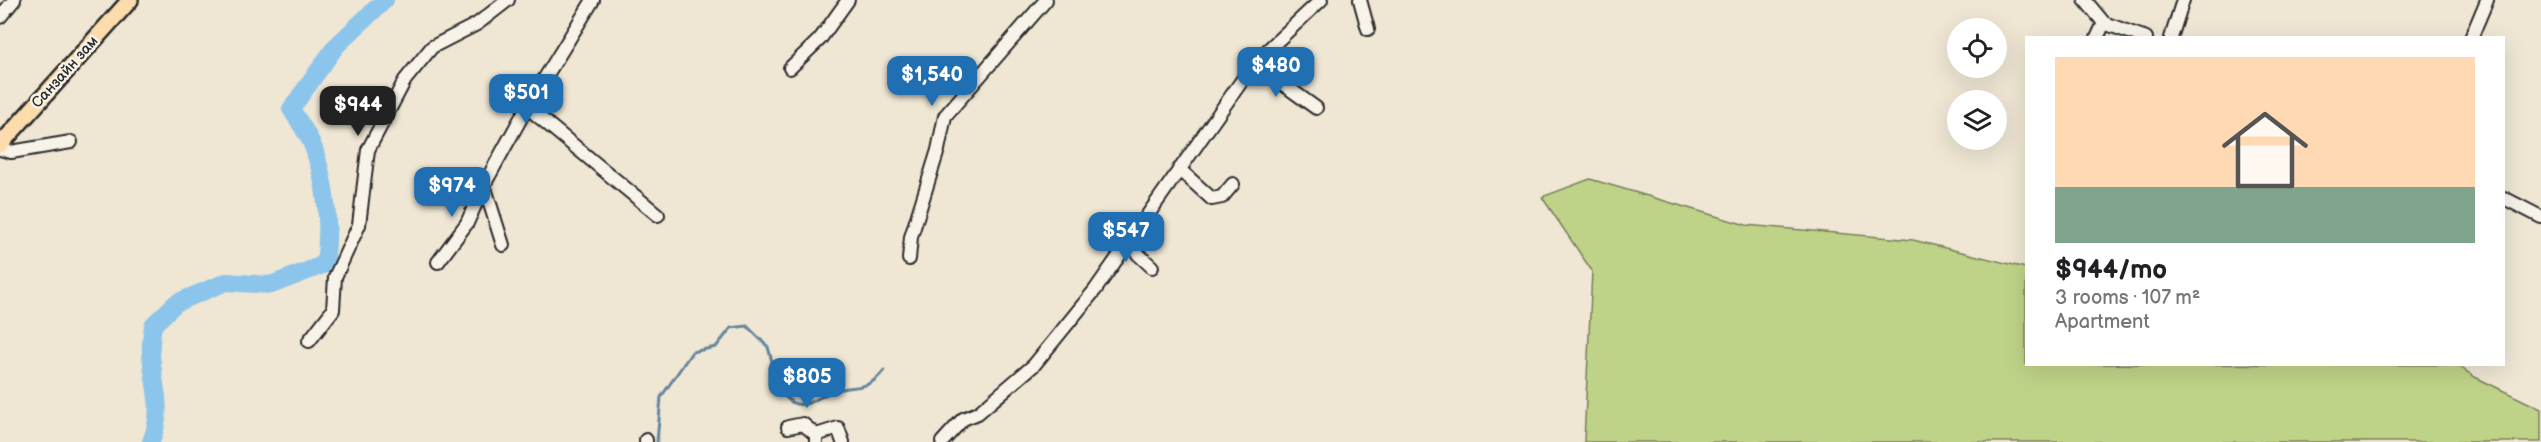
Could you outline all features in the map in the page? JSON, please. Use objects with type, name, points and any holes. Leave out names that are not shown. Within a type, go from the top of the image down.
[{"type":"main road","name":"Санзайн зам","points":[[0,147],[130,0]]},
{"type":"street","points":[[0,17],[14,0]]},
{"type":"street","points":[[309,341],[333,310],[335,277],[359,225],[368,150],[405,80],[432,46],[477,24],[508,0]]},
{"type":"street","points":[[438,262],[468,223],[484,185],[527,107],[593,0]]},
{"type":"street","points":[[790,68],[820,39],[848,0]]},
{"type":"street","points":[[909,259],[911,237],[938,150],[945,116],[1046,0]]},
{"type":"street","points":[[942,442],[963,419],[978,413],[1034,365],[1095,290],[1254,63],[1321,0]]},
{"type":"street","points":[[1360,0],[1368,29]]},
{"type":"street","points":[[2085,0],[2104,22],[2141,36]]},
{"type":"street","points":[[2172,36],[2183,0]]},
{"type":"street","points":[[2472,36],[2487,0]]},
{"type":"street","points":[[2098,36],[2104,22]]},
{"type":"street","points":[[1254,63],[1316,108]]},
{"type":"street","points":[[527,107],[657,215]]},
{"type":"street","points":[[0,147],[11,152],[72,142]]},
{"type":"street","points":[[1179,170],[1212,199],[1222,196],[1233,184]]},
{"type":"street","points":[[484,185],[503,245]]},
{"type":"street","points":[[2505,199],[2541,218]]},
{"type":"street","points":[[1132,237],[1138,254],[1152,267]]},
{"type":"street","points":[[789,428],[803,424],[816,439],[838,429],[843,442]]},
{"type":"green space","points":[[1590,179],[1746,225],[1913,240],[2025,268],[2025,366],[2458,366],[2475,377],[2541,409],[2541,442],[1584,442],[1592,271],[1542,197]]},
{"type":"waterway","points":[[151,442],[158,408],[151,350],[153,325],[176,303],[226,282],[271,285],[325,264],[327,221],[322,177],[312,144],[291,109],[336,46],[385,0]]},
{"type":"waterway","points":[[657,442],[661,397],[692,352],[716,347],[731,328],[747,326],[768,347],[774,369]]},
{"type":"waterway","points":[[777,369],[783,380],[785,396],[796,404],[813,401],[839,389],[865,385],[884,370]]}]
